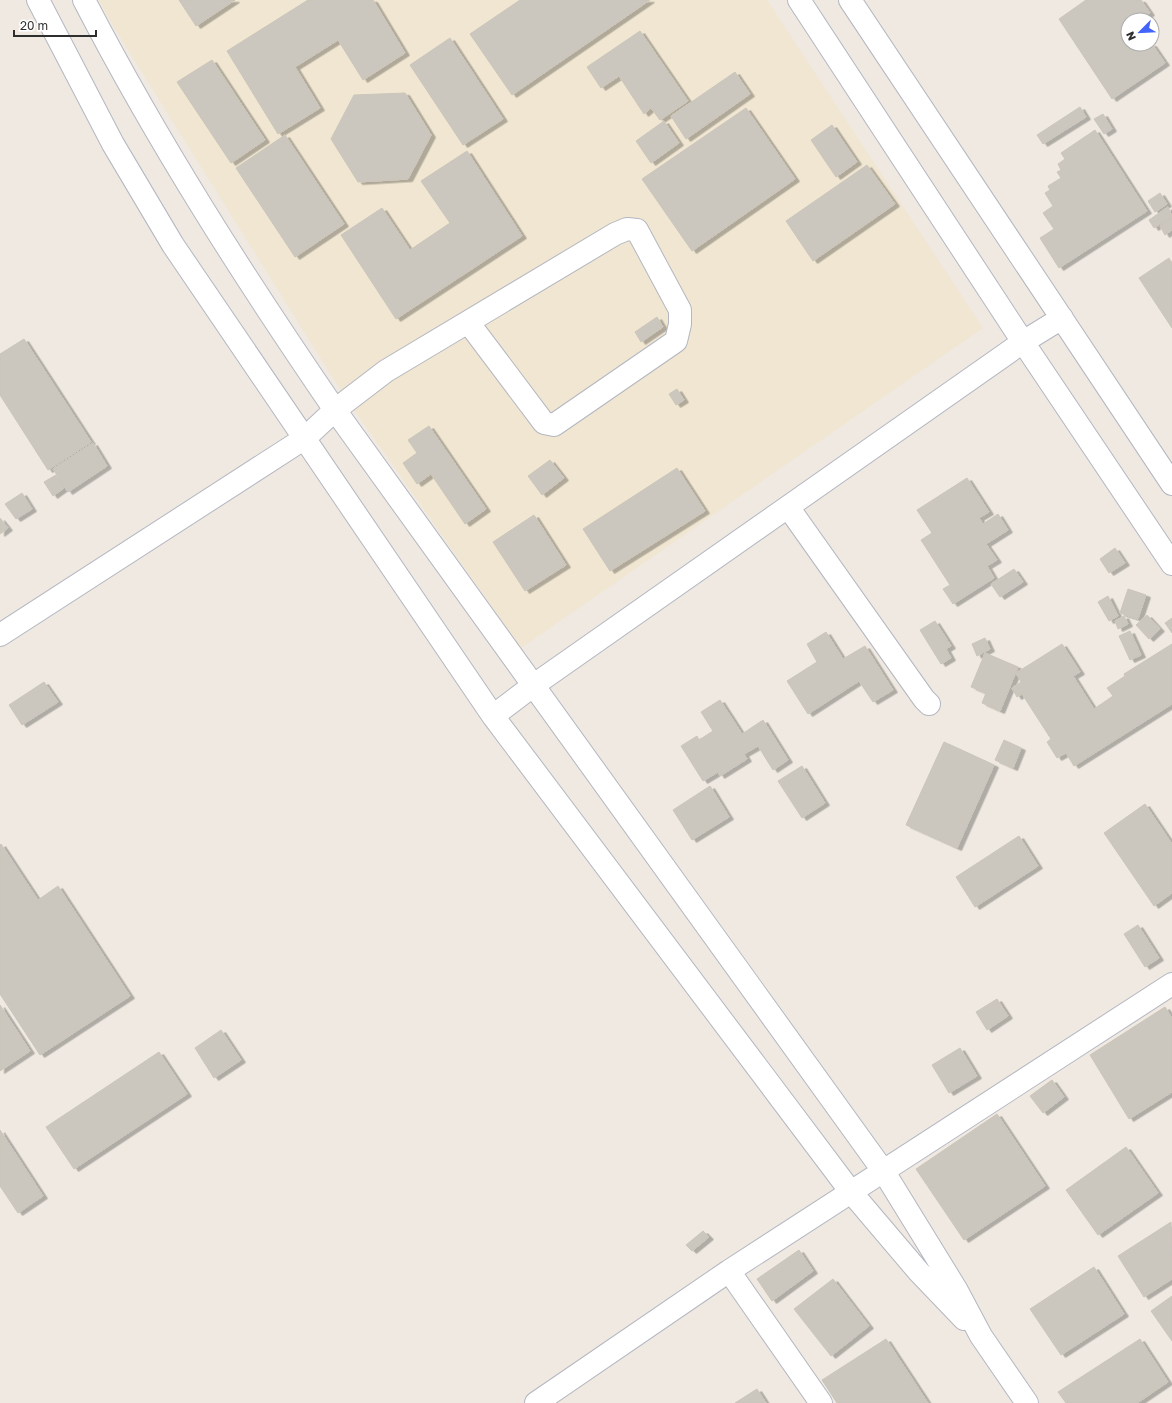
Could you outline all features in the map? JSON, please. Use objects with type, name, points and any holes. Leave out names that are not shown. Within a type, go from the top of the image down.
[{"type":"street","points":[[38,0],[113,144],[173,244],[306,438],[493,716],[851,1192],[919,1272],[981,1336]]},
{"type":"street","points":[[84,0],[158,136],[278,326],[335,410],[884,1172],[956,1289],[981,1336],[1027,1403]]},
{"type":"street","points":[[799,0],[1022,342],[1169,551]]},
{"type":"street","points":[[850,0],[941,139],[1172,484]]},
{"type":"street","points":[[0,635],[306,438],[335,410],[386,371],[468,322],[627,229],[637,230],[680,310],[680,324],[676,341],[554,425],[544,423],[468,322]]},
{"type":"street","points":[[493,716],[534,685],[1022,342],[1062,318]]},
{"type":"street","points":[[788,507],[929,704]]},
{"type":"street","points":[[536,1403],[730,1271],[1172,984]]},
{"type":"street","points":[[730,1271],[821,1403]]},
{"type":"shaded area","points":[[99,0],[767,0],[983,328],[521,648],[343,394],[110,21]]},
{"type":"building","points":[[179,0],[235,0],[196,26]]},
{"type":"building","points":[[308,0],[373,0],[405,53],[363,80],[338,40],[295,67],[320,108],[278,134],[227,51]]},
{"type":"building","points":[[520,0],[650,0],[512,95],[470,34]]},
{"type":"building","points":[[1086,0],[1141,0],[1149,12],[1120,12],[1120,52],[1157,52],[1165,63],[1112,99],[1059,19]]},
{"type":"building","points":[[640,31],[688,101],[660,120],[651,108],[644,114],[619,76],[601,88],[587,67]]},
{"type":"building","points":[[450,38],[503,119],[463,145],[410,65]]},
{"type":"building","points":[[212,60],[265,140],[231,163],[177,82]]},
{"type":"building","points":[[735,72],[750,94],[686,139],[671,116]]},
{"type":"building","points":[[405,93],[431,135],[408,179],[358,182],[331,139],[354,95]]},
{"type":"building","points":[[1080,107],[1086,117],[1043,144],[1037,135]]},
{"type":"building","points":[[746,108],[795,179],[692,251],[642,179]]},
{"type":"building","points":[[1103,114],[1112,129],[1104,134],[1094,119]]},
{"type":"building","points":[[664,121],[679,143],[651,163],[636,141]]},
{"type":"building","points":[[832,125],[857,162],[836,177],[811,140]]},
{"type":"building","points":[[1095,130],[1147,211],[1059,268],[1040,238],[1054,229],[1043,213],[1053,206],[1045,193],[1050,190],[1048,186],[1061,178],[1057,172],[1061,170],[1058,164],[1065,159],[1061,153]]},
{"type":"building","points":[[285,135],[344,224],[295,257],[236,168]]},
{"type":"building","points":[[467,151],[522,236],[396,319],[341,235],[382,208],[410,250],[450,223],[421,181]]},
{"type":"building","points":[[867,165],[895,204],[813,261],[786,221]]},
{"type":"building","points":[[1160,193],[1167,204],[1155,212],[1148,201]]},
{"type":"building","points":[[1168,207],[1172,216],[1154,228],[1149,220]]},
{"type":"building","points":[[1172,218],[1172,230],[1165,235],[1160,226]]},
{"type":"building","points":[[1169,258],[1172,264],[1172,328],[1139,278]]},
{"type":"building","points":[[657,317],[663,327],[641,342],[635,332]]},
{"type":"building","points":[[24,339],[91,442],[48,470],[0,395],[0,354]]},
{"type":"building","points":[[677,389],[684,400],[676,405],[669,394]]},
{"type":"building","points":[[429,426],[486,509],[465,524],[431,474],[417,484],[403,463],[417,453],[408,440]]},
{"type":"building","points":[[93,443],[107,466],[68,492],[53,469]]},
{"type":"building","points":[[550,460],[564,478],[542,495],[528,476]]},
{"type":"building","points":[[677,468],[705,511],[610,571],[583,529]]},
{"type":"building","points":[[56,475],[64,488],[53,496],[44,482]]},
{"type":"building","points":[[967,478],[989,512],[979,518],[983,524],[998,514],[1008,530],[986,544],[997,560],[987,566],[994,578],[953,604],[943,589],[950,585],[921,540],[932,533],[917,510]]},
{"type":"building","points":[[22,493],[32,509],[16,519],[5,504]]},
{"type":"building","points":[[534,515],[566,565],[525,591],[493,542]]},
{"type":"building","points":[[0,518],[8,528],[0,534]]},
{"type":"building","points":[[1115,548],[1125,563],[1109,573],[1100,559]]},
{"type":"building","points":[[1014,569],[1023,582],[1000,597],[991,584]]},
{"type":"building","points":[[1128,589],[1146,595],[1138,619],[1120,613]]},
{"type":"building","points":[[1108,596],[1118,616],[1109,621],[1098,602]]},
{"type":"building","points":[[1147,615],[1160,629],[1149,639],[1136,625]]},
{"type":"building","points":[[1124,616],[1128,624],[1118,629],[1115,621]]},
{"type":"building","points":[[1172,618],[1172,633],[1165,623]]},
{"type":"building","points":[[935,621],[951,646],[946,649],[951,658],[941,664],[920,630]]},
{"type":"building","points":[[1130,631],[1141,655],[1130,660],[1119,636]]},
{"type":"building","points":[[826,632],[843,659],[865,646],[893,690],[873,702],[859,681],[808,714],[787,681],[817,662],[807,644]]},
{"type":"building","points":[[985,638],[990,649],[977,656],[972,644]]},
{"type":"building","points":[[1062,644],[1080,672],[1073,676],[1094,709],[1113,696],[1107,688],[1125,676],[1124,674],[1172,644],[1172,704],[1074,766],[1066,753],[1057,758],[1047,742],[1051,739],[1022,694],[1017,697],[1012,688],[1021,682],[1016,673]]},
{"type":"building","points":[[985,653],[1018,667],[1000,711],[982,703],[986,693],[971,687]]},
{"type":"building","points":[[44,682],[58,702],[22,725],[9,705]]},
{"type":"building","points":[[720,700],[742,734],[763,720],[788,760],[773,770],[758,746],[744,754],[747,759],[720,776],[718,772],[703,781],[681,746],[697,736],[699,740],[713,731],[701,712]]},
{"type":"building","points":[[1004,740],[1021,748],[1013,768],[995,760]]},
{"type":"building","points":[[944,742],[994,765],[957,848],[906,825]]},
{"type":"building","points":[[802,766],[825,803],[802,818],[778,781]]},
{"type":"building","points":[[710,786],[729,817],[692,840],[673,810]]},
{"type":"building","points":[[1145,804],[1172,844],[1172,893],[1154,906],[1104,833]]},
{"type":"building","points":[[1019,836],[1038,866],[975,907],[956,877]]},
{"type":"building","points":[[1,844],[38,900],[58,886],[130,996],[40,1055],[0,994]]},
{"type":"building","points":[[1138,925],[1159,958],[1145,967],[1124,934]]},
{"type":"building","points":[[997,999],[1008,1016],[987,1030],[976,1012]]},
{"type":"building","points":[[0,1005],[30,1051],[0,1071]]},
{"type":"building","points":[[1165,1007],[1172,1018],[1172,1092],[1129,1119],[1090,1055]]},
{"type":"building","points":[[221,1030],[241,1060],[214,1078],[195,1048]]},
{"type":"building","points":[[960,1048],[977,1076],[949,1093],[932,1065]]},
{"type":"building","points":[[159,1052],[187,1094],[74,1169],[46,1127]]},
{"type":"building","points":[[1052,1080],[1064,1097],[1043,1113],[1030,1096]]},
{"type":"building","points":[[997,1114],[1045,1186],[964,1240],[916,1169]]},
{"type":"building","points":[[0,1130],[43,1196],[18,1213],[0,1186]]},
{"type":"building","points":[[1126,1147],[1158,1193],[1098,1235],[1066,1190]]},
{"type":"building","points":[[1171,1222],[1172,1279],[1144,1297],[1118,1256]]},
{"type":"building","points":[[703,1231],[709,1237],[692,1251],[686,1245]]},
{"type":"building","points":[[799,1250],[813,1271],[772,1301],[757,1279]]},
{"type":"building","points":[[1094,1267],[1124,1314],[1061,1355],[1030,1309]]},
{"type":"building","points":[[833,1279],[869,1326],[831,1356],[794,1309]]},
{"type":"building","points":[[1172,1296],[1172,1341],[1151,1311]]},
{"type":"building","points":[[886,1339],[928,1403],[837,1403],[822,1380]]},
{"type":"building","points":[[1140,1339],[1168,1382],[1137,1403],[1066,1403],[1058,1392]]},
{"type":"building","points":[[757,1389],[766,1403],[735,1403]]}]
